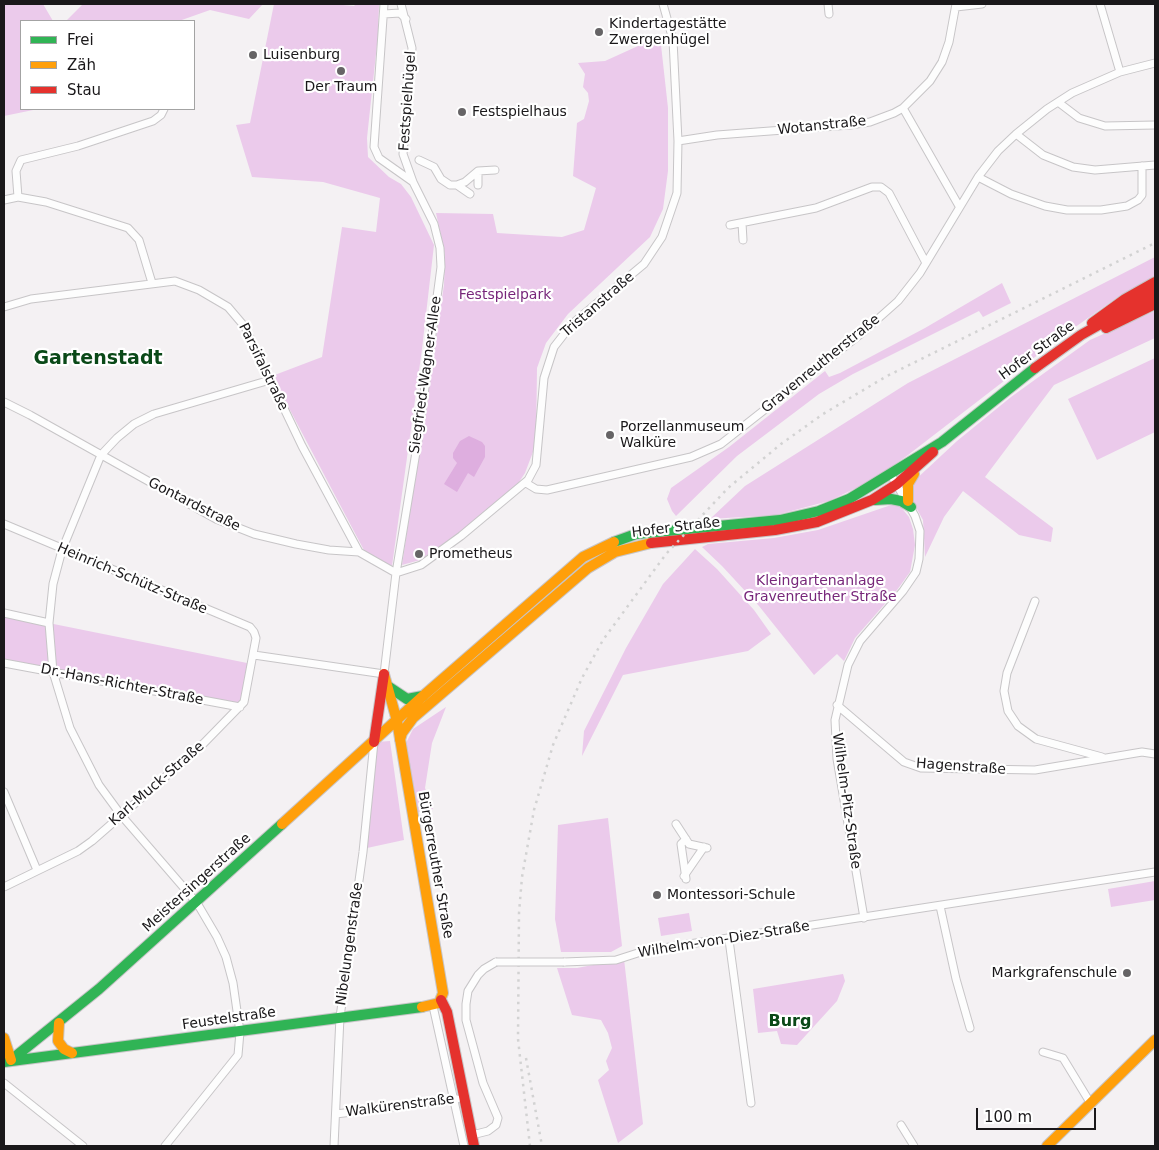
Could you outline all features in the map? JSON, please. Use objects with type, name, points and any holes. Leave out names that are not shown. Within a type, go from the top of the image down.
[{"type":"main road","points":[[1081,336],[1096,319],[1155,282]]},
{"type":"main road","name":"Hofer Straße","points":[[396,721],[584,557],[600,547],[627,536],[648,531],[780,520],[819,510],[849,499],[942,442],[1017,381],[1081,336],[1155,294]]},
{"type":"main road","points":[[1081,336],[1103,329],[1155,304]]},
{"type":"main road","name":"Hofer Straße","points":[[400,741],[402,733],[413,718],[588,568],[615,552],[648,543],[775,530],[817,522],[872,500],[897,484],[918,467],[942,442]]},
{"type":"main road","points":[[872,500],[891,499],[909,504],[908,484],[918,467]]},
{"type":"main road","points":[[374,742],[384,674]]},
{"type":"main road","name":"Bürgerreuther Straße","points":[[384,674],[394,707],[400,741],[439,1000],[446,1012],[459,1099],[474,1146]]},
{"type":"main road","points":[[389,687],[401,697],[407,699],[423,696]]},
{"type":"main road","points":[[380,702],[389,702],[394,707]]},
{"type":"main road","name":"Meistersingerstraße","points":[[7,1061],[59,1024],[196,903],[396,721]]},
{"type":"main road","name":"Feustelstraße","points":[[7,1061],[240,1032],[439,1000]]},
{"type":"main road","points":[[59,1024],[58,1041],[64,1049],[73,1053]]},
{"type":"main road","points":[[4,1038],[7,1061]]},
{"type":"main road","points":[[1048,1146],[1155,1040]]},
{"type":"street","name":"Festspielhügel","points":[[384,4],[374,147],[379,158],[413,182]]},
{"type":"street","name":"Festspielhügel","points":[[401,4],[412,48],[403,154],[413,182]]},
{"type":"street","name":"Tristanstraße","points":[[396,573],[421,565],[461,536],[526,483],[536,465],[544,378],[552,350],[572,324],[639,269],[656,250],[674,204],[678,141],[673,40],[663,4]]},
{"type":"street","points":[[828,4],[829,14]]},
{"type":"street","points":[[956,5],[982,4]]},
{"type":"street","points":[[1100,4],[1120,72]]},
{"type":"street","name":"Wotanstraße","points":[[678,141],[717,135],[850,125],[877,119],[903,108],[930,81],[942,62],[949,42],[956,5]]},
{"type":"street","points":[[384,14],[400,13],[406,19]]},
{"type":"street","name":"Gravenreutherstraße","points":[[526,483],[538,490],[547,490],[691,457],[715,448],[886,312],[906,292],[926,263],[978,177],[998,151],[1016,134],[1058,102],[1087,86],[1120,72],[1155,63]]},
{"type":"street","points":[[1058,102],[1079,118],[1105,126],[1155,125]]},
{"type":"street","points":[[903,108],[959,206]]},
{"type":"street","points":[[18,197],[16,171],[21,160],[78,146],[152,120],[161,115],[164,110]]},
{"type":"street","points":[[1016,134],[1043,155],[1074,167],[1095,170],[1155,165]]},
{"type":"street","points":[[419,160],[434,167],[442,179],[450,185],[465,182],[478,171],[495,170]]},
{"type":"street","points":[[978,177],[1011,194],[1045,206],[1067,210],[1101,210],[1127,206],[1138,200],[1142,195],[1142,166]]},
{"type":"street","points":[[478,171],[478,185]]},
{"type":"street","name":"Siegfried-Wagner-Allee","points":[[396,573],[418,440],[441,267],[440,248],[434,224],[413,182]]},
{"type":"street","points":[[457,185],[470,194]]},
{"type":"street","points":[[730,225],[816,208],[872,187],[881,187],[889,193],[926,263]]},
{"type":"street","points":[[4,200],[18,197],[46,202],[128,228],[139,240],[152,283]]},
{"type":"street","points":[[742,223],[743,240]]},
{"type":"street","name":"Parsifalstraße","points":[[4,307],[31,299],[175,281],[191,286],[228,307],[245,327],[302,446],[359,552]]},
{"type":"street","points":[[165,1146],[238,1055],[240,1032],[233,983],[226,957],[196,903],[121,815],[99,785],[83,757],[61,703],[53,672],[49,622],[53,584],[62,550],[101,454],[134,424],[154,414],[270,380]]},
{"type":"street","name":"Gontardstraße","points":[[4,402],[101,454],[208,515],[254,534],[329,550],[359,552],[396,573]]},
{"type":"street","name":"Wilhelm-Pitz-Straße","points":[[864,918],[837,759],[835,734],[837,706],[848,665],[860,641],[903,591],[916,572],[921,546],[920,531],[909,504],[890,475]]},
{"type":"street","name":"Heinrich-Schütz-Straße","points":[[4,524],[250,628],[256,638]]},
{"type":"street","points":[[254,656],[384,674],[396,573]]},
{"type":"street","name":"Hagenstraße","points":[[1036,601],[1007,673],[1004,691],[1008,711],[1018,726],[1036,739],[1105,758]]},
{"type":"street","points":[[4,613],[49,622]]},
{"type":"street","name":"Karl-Muck-Straße","points":[[4,886],[78,851],[204,743],[240,707],[247,696],[256,638]]},
{"type":"street","name":"Dr.-Hans-Richter-Straße","points":[[4,663],[240,707]]},
{"type":"street","name":"Hagenstraße","points":[[837,706],[904,762],[921,768],[1014,771],[1048,768],[1142,752],[1155,754]]},
{"type":"street","name":"Nibelungenstraße","points":[[334,1146],[340,1017],[362,852],[374,742]]},
{"type":"street","points":[[4,792],[37,870]]},
{"type":"street","points":[[676,824],[686,839],[689,844],[705,848],[685,877],[681,844],[686,839]]},
{"type":"street","name":"Wilhelm-von-Diez-Straße","points":[[472,1135],[488,1131],[496,1125],[498,1118],[483,1083],[466,1020],[466,1004],[468,991],[478,975],[484,968],[496,962],[616,960],[644,951],[728,940],[1155,872]]},
{"type":"street","points":[[940,906],[956,979],[970,1028]]},
{"type":"street","points":[[728,940],[751,1102]]},
{"type":"street","points":[[1043,1052],[1063,1058],[1091,1104]]},
{"type":"street","points":[[4,1083],[83,1146]]},
{"type":"street","name":"Walkürenstraße","points":[[336,1114],[459,1099]]},
{"type":"street","name":"Bürgerreuther Straße","points":[[459,1099],[464,1146]]},
{"type":"street","points":[[901,1125],[914,1146]]},
{"type":"green space","points":[[4,4],[43,4],[52,20],[20,20],[20,110],[33,110],[4,116]]},
{"type":"green space","points":[[83,4],[263,4],[249,19],[210,10],[182,20],[67,20]]},
{"type":"green space","name":"Festspielpark","points":[[274,4],[354,6],[356,4],[379,4],[378,35],[367,138],[368,157],[389,177],[401,184],[411,197],[434,245],[422,349],[392,566],[376,562],[366,554],[272,376],[322,357],[342,227],[376,232],[380,198],[323,182],[252,177],[236,125],[250,123]]},
{"type":"green space","name":"Festspielpark","points":[[660,36],[668,108],[668,171],[663,209],[650,237],[568,314],[546,343],[537,368],[536,444],[525,473],[515,488],[476,521],[420,560],[402,565],[444,285],[445,255],[436,213],[493,214],[497,233],[562,237],[584,230],[596,188],[573,176],[577,123],[584,119],[589,101],[588,93],[583,87],[585,74],[578,63],[605,61]]},
{"type":"green space","points":[[1155,257],[1155,276],[1118,297],[1061,337],[873,480],[829,501],[776,515],[710,519],[745,486],[908,383]]},
{"type":"green space","points":[[1002,283],[1011,303],[983,317],[979,311],[853,374],[819,394],[737,456],[676,516],[672,511],[667,499],[671,488],[729,447],[825,371],[829,377],[840,373],[925,328]]},
{"type":"green space","points":[[1155,311],[1155,338],[1054,385],[985,477],[1053,528],[1051,542],[1019,535],[963,491],[944,517],[925,557],[923,520],[913,502],[913,482],[957,441],[1011,397],[1090,340]]},
{"type":"green space","points":[[1155,358],[1155,432],[1097,460],[1068,399]]},
{"type":"green space","name":"Kleingartenanlage Gravenreuther Straße","points":[[894,504],[900,506],[909,517],[913,529],[915,545],[910,572],[897,590],[855,638],[844,661],[837,654],[814,675],[759,606],[702,547],[708,544],[774,538],[818,530]]},
{"type":"green space","points":[[695,549],[717,569],[754,610],[771,634],[748,651],[623,675],[582,756],[584,731],[626,648],[663,584]]},
{"type":"green space","points":[[4,614],[252,664],[240,707],[4,663]]},
{"type":"green space","points":[[446,707],[432,743],[425,788],[433,809],[416,813],[404,747],[413,729]]},
{"type":"green space","points":[[390,741],[404,840],[367,848],[376,742]]},
{"type":"green space","points":[[608,818],[622,946],[611,952],[561,952],[555,919],[558,825]]},
{"type":"green space","points":[[1155,881],[1155,900],[1111,907],[1108,889]]},
{"type":"green space","points":[[689,913],[692,931],[661,936],[658,918]]},
{"type":"green space","points":[[624,959],[643,1124],[618,1143],[598,1080],[609,1070],[606,1061],[612,1048],[608,1033],[601,1020],[572,1015],[557,968],[577,968]]},
{"type":"green space","points":[[843,974],[845,981],[837,1001],[797,1045],[781,1044],[777,1031],[758,1033],[753,989]]},
{"type":"shaded area","points":[[469,436],[482,442],[485,446],[485,457],[474,477],[468,473],[457,492],[444,484],[457,463],[453,458],[453,453],[460,441]]},
{"type":"railway","points":[[530,1146],[518,1039],[519,913],[522,877],[534,810],[553,745],[582,678],[603,640],[666,554],[728,488],[781,444],[823,414],[887,376],[1155,243]]},
{"type":"railway","points":[[526,1058],[542,1146]]},
{"type":"traffic: fast","points":[[614,542],[636,534],[780,520],[819,511],[849,499],[942,442],[1035,368]]},
{"type":"traffic: fast","points":[[875,500],[891,499],[901,501],[911,507]]},
{"type":"traffic: fast","points":[[389,687],[407,699],[423,696]]},
{"type":"traffic: fast","points":[[11,1060],[99,989],[282,824]]},
{"type":"traffic: fast","points":[[4,1062],[422,1007]]},
{"type":"traffic: slow","points":[[908,501],[908,484],[914,474]]},
{"type":"traffic: slow","points":[[282,824],[423,696],[583,557],[614,542]]},
{"type":"traffic: slow","points":[[400,740],[402,733],[413,718],[588,568],[615,552],[651,543]]},
{"type":"traffic: slow","points":[[384,674],[397,721],[443,993],[439,1003],[422,1007]]},
{"type":"traffic: slow","points":[[59,1023],[58,1041],[64,1049],[72,1053]]},
{"type":"traffic: slow","points":[[4,1038],[11,1060]]},
{"type":"traffic: slow","points":[[1047,1146],[1155,1040]]},
{"type":"traffic: jam","points":[[1092,323],[1125,299],[1155,282]]},
{"type":"traffic: jam","points":[[1035,368],[1081,335],[1155,293]]},
{"type":"traffic: jam","points":[[1106,328],[1155,304]]},
{"type":"traffic: jam","points":[[651,543],[775,530],[817,522],[872,500],[897,484],[933,452]]},
{"type":"traffic: jam","points":[[374,742],[384,674]]},
{"type":"traffic: jam","points":[[441,1000],[447,1012],[474,1146]]},
{"type":"place","name":"Kindertagestätte Zwergenhügel","points":[[599,32]]},
{"type":"place","name":"Luisenburg","points":[[253,55]]},
{"type":"place","name":"Der Traum","points":[[341,71]]},
{"type":"place","name":"Festspielhaus","points":[[462,112]]},
{"type":"place","name":"Porzellanmuseum Walküre","points":[[610,435]]},
{"type":"place","name":"Prometheus","points":[[419,554]]},
{"type":"place","name":"Montessori-Schule","points":[[657,895]]},
{"type":"place","name":"Markgrafenschule","points":[[1127,973]]},
{"type":"district","name":"Gartenstadt","points":[[98,359]]},
{"type":"district","name":"Burg","points":[[790,1022]]}]
